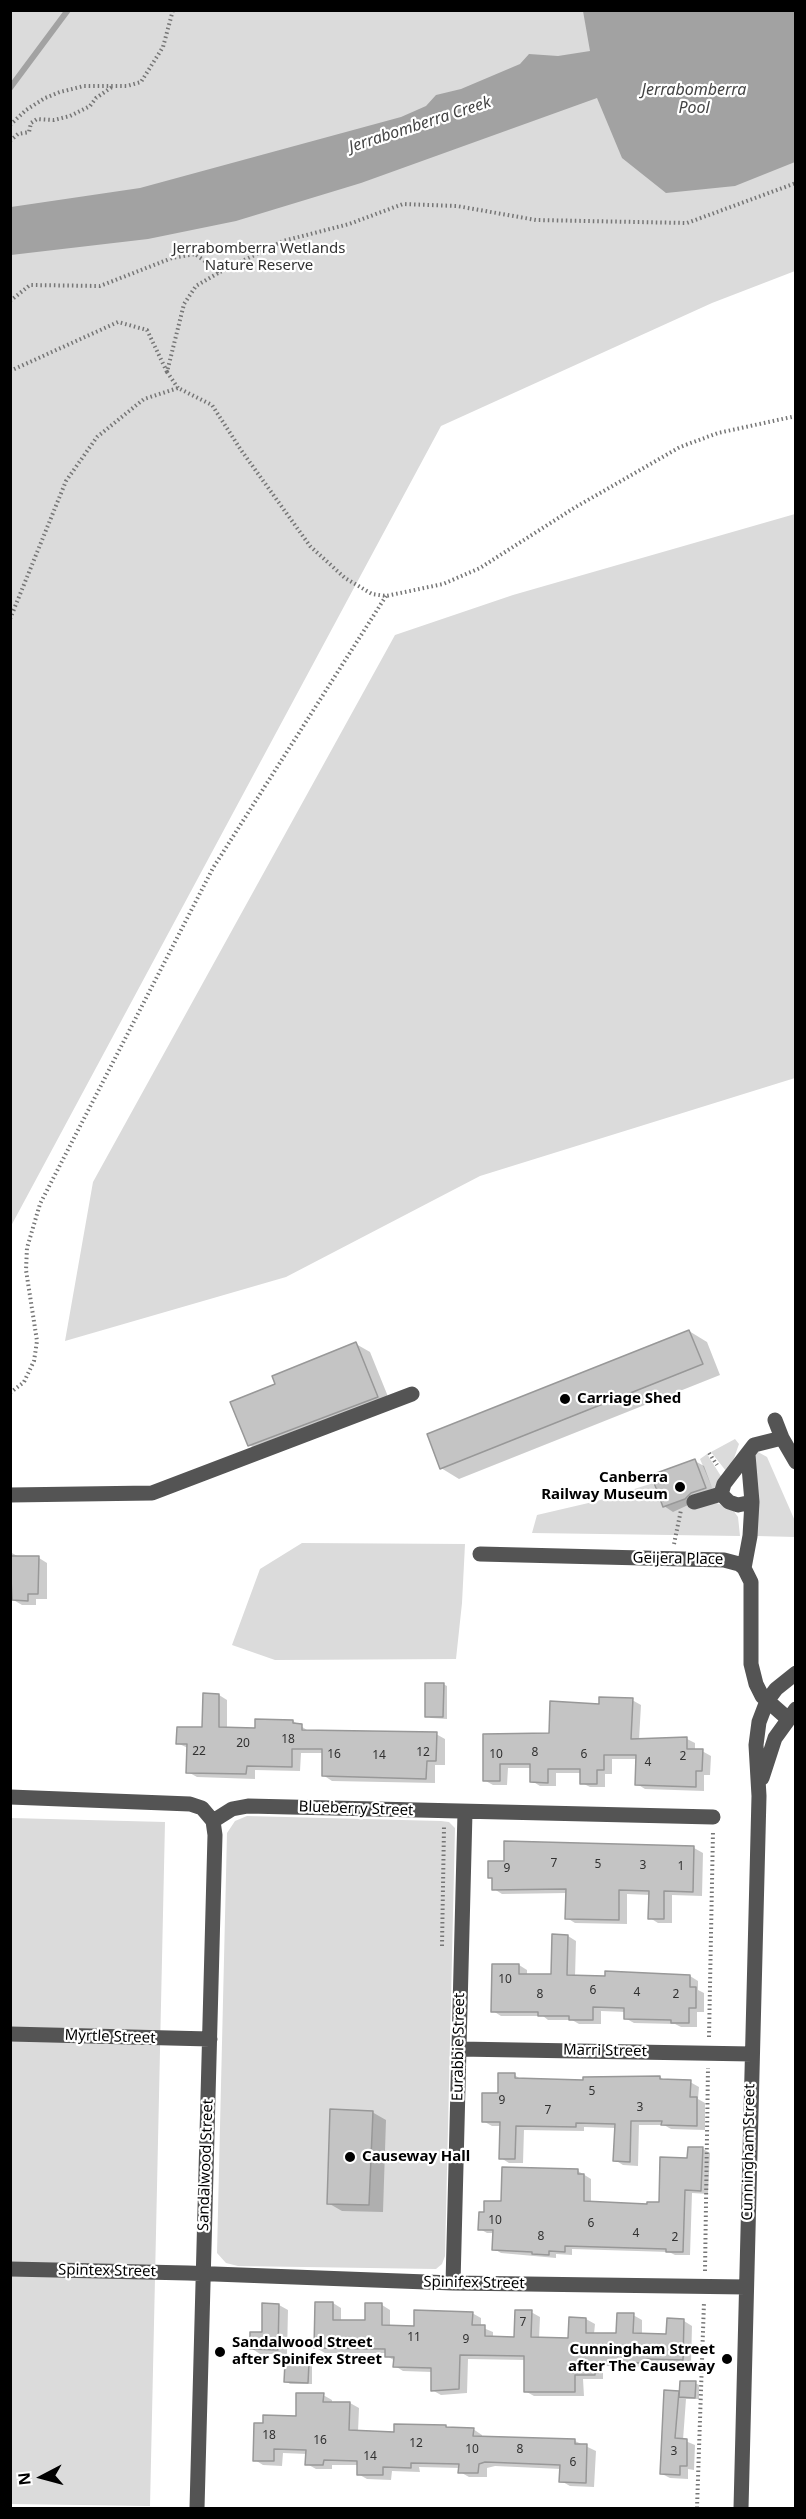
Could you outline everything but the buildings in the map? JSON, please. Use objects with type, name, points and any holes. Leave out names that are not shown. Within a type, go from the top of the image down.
[{"type":"street","points":[[10,1495],[152,1493],[412,1394]]},
{"type":"street","points":[[775,1420],[788,1442],[795,1462]]},
{"type":"street","points":[[722,1494],[724,1484],[754,1445],[788,1442]]},
{"type":"street","points":[[744,1568],[750,1536],[752,1502],[748,1455]]},
{"type":"street","points":[[722,1494],[729,1502],[738,1505],[752,1502]]},
{"type":"street","points":[[688,1504],[722,1494]]},
{"type":"street","name":"Geijera Place","points":[[480,1554],[730,1560],[744,1568],[751,1582],[751,1664],[756,1684],[767,1701],[791,1713]]},
{"type":"street","name":"Cunningham Street","points":[[741,2508],[759,1796],[756,1745],[759,1722],[767,1701],[776,1689],[795,1673]]},
{"type":"street","name":"Cunningham Street","points":[[759,1796],[766,1760],[774,1738],[791,1713]]},
{"type":"street","points":[[10,1797],[190,1804],[205,1810],[213,1821]]},
{"type":"street","name":"Blueberry Street","points":[[213,1821],[232,1809],[248,1806],[713,1817]]},
{"type":"street","name":"Eurabbie Street","points":[[453,2283],[465,1812]]},
{"type":"street","name":"Sandalwood Street","points":[[197,2508],[215,1846],[213,1821]]},
{"type":"street","name":"Myrtle Street","points":[[10,2034],[210,2039]]},
{"type":"street","name":"Marri Street","points":[[459,2049],[752,2054]]},
{"type":"street","name":"Spintex Street","points":[[10,2269],[203,2273]]},
{"type":"street","name":"Spinifex Street","points":[[203,2273],[453,2283],[746,2288]]},
{"type":"path","points":[[10,125],[26,110],[60,92],[84,86],[128,86],[141,82],[163,47],[173,10]]},
{"type":"path","points":[[10,141],[18,134],[29,132],[31,123],[37,119],[54,120],[70,116],[90,106],[96,98],[113,87]]},
{"type":"path","points":[[167,372],[184,304],[196,286],[283,241],[349,225],[403,204],[457,206],[537,220],[687,222],[795,183]]},
{"type":"path","points":[[10,301],[30,285],[100,286],[172,258],[195,254],[220,272]]},
{"type":"path","points":[[10,371],[118,322],[147,330],[167,372],[178,388],[212,405],[241,450],[310,546],[345,578],[372,594],[386,596],[443,584],[480,568],[574,508],[680,447],[718,433],[795,416]]},
{"type":"path","points":[[10,619],[66,481],[97,437],[144,399],[178,388]]},
{"type":"path","points":[[10,1393],[24,1382],[33,1362],[37,1341],[26,1270],[27,1248],[40,1204],[213,868],[386,596]]},
{"type":"path","points":[[673,1559],[675,1537],[688,1504]]},
{"type":"path","points":[[697,2508],[704,2286],[713,1817]]},
{"type":"green space","name":"Jerrabomberra Wetlands Nature Reserve","points":[[10,11],[796,11],[795,271],[712,303],[441,426],[11,1226]]},
{"type":"green space","points":[[795,514],[795,1078],[480,1176],[286,1277],[65,1341],[93,1182],[395,635],[513,595]]},
{"type":"green space","points":[[735,1439],[739,1444],[732,1464],[726,1471],[711,1452]]},
{"type":"green space","points":[[758,1452],[767,1457],[795,1521],[795,1537],[757,1536],[753,1457]]},
{"type":"green space","points":[[707,1454],[724,1481],[713,1490],[700,1459]]},
{"type":"green space","points":[[653,1483],[663,1507],[692,1496],[709,1504],[717,1503],[733,1510],[738,1517],[740,1536],[532,1533],[537,1515],[597,1501]]},
{"type":"green space","points":[[302,1543],[465,1544],[456,1659],[275,1660],[232,1645],[260,1569]]},
{"type":"green space","points":[[247,1816],[441,1821],[449,1822],[455,1828],[445,2256],[442,2264],[436,2269],[238,2266],[226,2263],[217,2253],[227,1833],[235,1821]]},
{"type":"green space","points":[[11,1818],[165,1822],[150,2506],[11,2504]]},
{"type":"water","name":"Jerrabomberra Pool","points":[[583,11],[795,11],[795,162],[735,186],[666,193],[622,158],[597,98],[361,183],[236,221],[148,239],[11,255],[11,207],[140,188],[401,117],[426,106],[436,95],[461,89],[520,64],[529,54],[558,56],[590,51]]},
{"type":"waterway","points":[[10,88],[68,10]]},
{"type":"place","name":"Carriage Shed","points":[[565,1399]]},
{"type":"place","name":"Canberra Railway Museum","points":[[680,1487]]},
{"type":"place","name":"Causeway Hall","points":[[350,2157]]},
{"type":"place","name":"Sandalwood Street after Spinifex Street","points":[[220,2352]]},
{"type":"place","name":"Cunningham Street after The Causeway","points":[[727,2359]]},
{"type":"water label","name":"Jerrabomberra Creek","points":[[420,125]]}]
